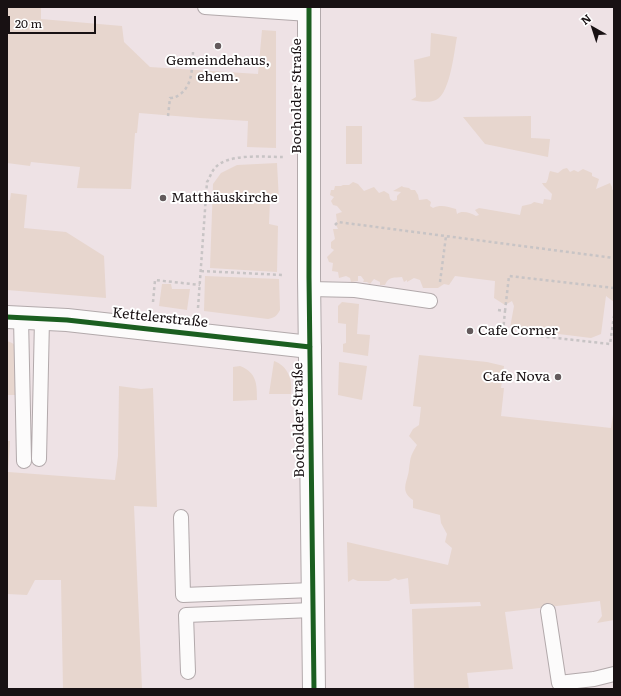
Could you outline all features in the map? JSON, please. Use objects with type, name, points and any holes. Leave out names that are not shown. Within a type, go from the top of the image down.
[{"type":"main road","name":"Bocholder Straße","points":[[309,10],[310,347],[314,689]]},
{"type":"main road","name":"Kettelerstraße","points":[[23,318],[67,320],[310,347]]},
{"type":"lane","points":[[205,7],[309,10]]},
{"type":"lane","points":[[310,289],[355,290],[430,301]]},
{"type":"lane","points":[[23,318],[38,459]]},
{"type":"lane","points":[[23,318],[24,461]]},
{"type":"lane","points":[[181,517],[183,595],[313,600]]},
{"type":"lane","points":[[188,672],[186,615],[313,600]]},
{"type":"lane","points":[[548,611],[556,686],[595,684],[614,674]]},
{"type":"path","points":[[168,116],[170,98],[174,98],[184,92],[190,81],[193,52]]},
{"type":"path","points":[[195,334],[207,182],[215,168],[221,163],[235,158],[309,156]]},
{"type":"path","points":[[310,242],[334,240],[333,227],[338,222],[614,258]]},
{"type":"path","points":[[439,288],[446,236]]},
{"type":"path","points":[[201,271],[284,275],[284,268]]},
{"type":"path","points":[[614,288],[509,276],[503,332],[610,344],[614,316]]},
{"type":"path","points":[[151,330],[155,278],[200,285]]},
{"type":"path","points":[[498,310],[505,311]]},
{"type":"shaded area","points":[[7,7],[41,7],[41,19],[122,26],[124,42],[150,67],[258,74],[262,30],[276,31],[276,148],[247,147],[248,121],[139,113],[137,133],[135,133],[131,189],[77,188],[80,167],[31,162],[30,166],[7,163]]},
{"type":"shaded area","points":[[431,33],[457,37],[450,74],[444,92],[439,98],[430,102],[411,100],[416,97],[414,60],[430,56]]},
{"type":"shaded area","points":[[531,116],[531,138],[550,139],[548,157],[485,144],[463,117]]},
{"type":"shaded area","points":[[346,126],[362,126],[362,164],[346,164]]},
{"type":"shaded area","points":[[277,163],[279,201],[270,201],[269,224],[278,226],[277,272],[210,268],[213,184],[221,173],[237,165]]},
{"type":"shaded area","points":[[567,168],[570,172],[574,170],[578,172],[583,169],[592,173],[592,176],[599,179],[596,189],[610,183],[612,190],[614,189],[614,302],[606,296],[601,334],[591,338],[510,328],[514,306],[512,301],[505,305],[494,298],[495,281],[455,276],[449,285],[444,284],[438,288],[423,288],[420,280],[414,278],[404,282],[402,277],[392,278],[388,280],[385,285],[380,285],[380,282],[374,279],[370,284],[363,282],[364,280],[361,276],[358,276],[358,281],[351,282],[350,278],[346,276],[339,278],[338,272],[332,271],[333,263],[329,262],[327,257],[334,250],[331,248],[331,242],[335,239],[333,229],[338,229],[336,225],[336,214],[342,212],[337,206],[333,205],[331,201],[334,197],[330,195],[331,190],[334,190],[335,186],[349,185],[353,182],[358,184],[364,191],[374,187],[379,193],[384,191],[389,194],[390,199],[393,201],[397,200],[397,196],[401,192],[393,191],[402,186],[415,190],[419,200],[427,199],[431,202],[430,206],[433,208],[442,206],[450,207],[456,209],[457,214],[464,212],[476,216],[479,215],[475,210],[479,208],[520,215],[522,206],[534,202],[543,204],[544,199],[551,200],[552,194],[542,183],[546,183],[548,180],[550,171],[558,173]]},
{"type":"shaded area","points":[[11,193],[27,195],[24,228],[66,232],[104,256],[106,298],[7,290],[7,200],[10,200]]},
{"type":"shaded area","points":[[205,276],[279,279],[280,310],[278,314],[268,319],[204,311]]},
{"type":"shaded area","points":[[162,284],[171,284],[172,289],[190,289],[187,310],[159,306]]},
{"type":"shaded area","points":[[342,302],[359,304],[357,334],[370,335],[368,356],[343,352],[343,344],[346,343],[346,324],[338,323],[338,306]]},
{"type":"shaded area","points":[[7,341],[15,345],[15,395],[7,395]]},
{"type":"shaded area","points":[[419,355],[487,362],[504,366],[501,388],[504,388],[501,416],[611,428],[614,408],[614,620],[597,623],[602,616],[600,601],[505,612],[513,669],[467,673],[469,689],[414,689],[412,609],[481,606],[480,602],[410,604],[408,578],[398,580],[395,578],[389,581],[358,581],[353,579],[348,582],[347,542],[448,565],[452,548],[445,542],[447,534],[441,523],[440,515],[413,508],[413,500],[406,493],[405,489],[411,457],[417,445],[409,436],[413,429],[419,425],[421,407],[413,406]]},
{"type":"shaded area","points":[[274,361],[283,366],[286,370],[290,379],[291,394],[269,394]]},
{"type":"shaded area","points":[[339,362],[367,366],[362,400],[338,395]]},
{"type":"shaded area","points":[[240,366],[250,372],[255,380],[257,400],[233,401],[233,367]]},
{"type":"shaded area","points":[[119,386],[141,389],[153,388],[157,507],[134,506],[142,688],[156,689],[63,689],[61,580],[35,580],[27,595],[7,594],[7,441],[10,441],[8,472],[115,480],[118,456]]},
{"type":"cycle path","points":[[309,7],[309,277],[314,689]]},
{"type":"cycle path","points":[[7,317],[67,320],[310,347]]},
{"type":"place","name":"Gemeindehaus, ehem.","points":[[218,46]]},
{"type":"place","name":"Matthäuskirche","points":[[163,198]]},
{"type":"place","name":"Cafe Corner","points":[[470,331]]},
{"type":"place","name":"Cafe Nova","points":[[558,377]]}]
